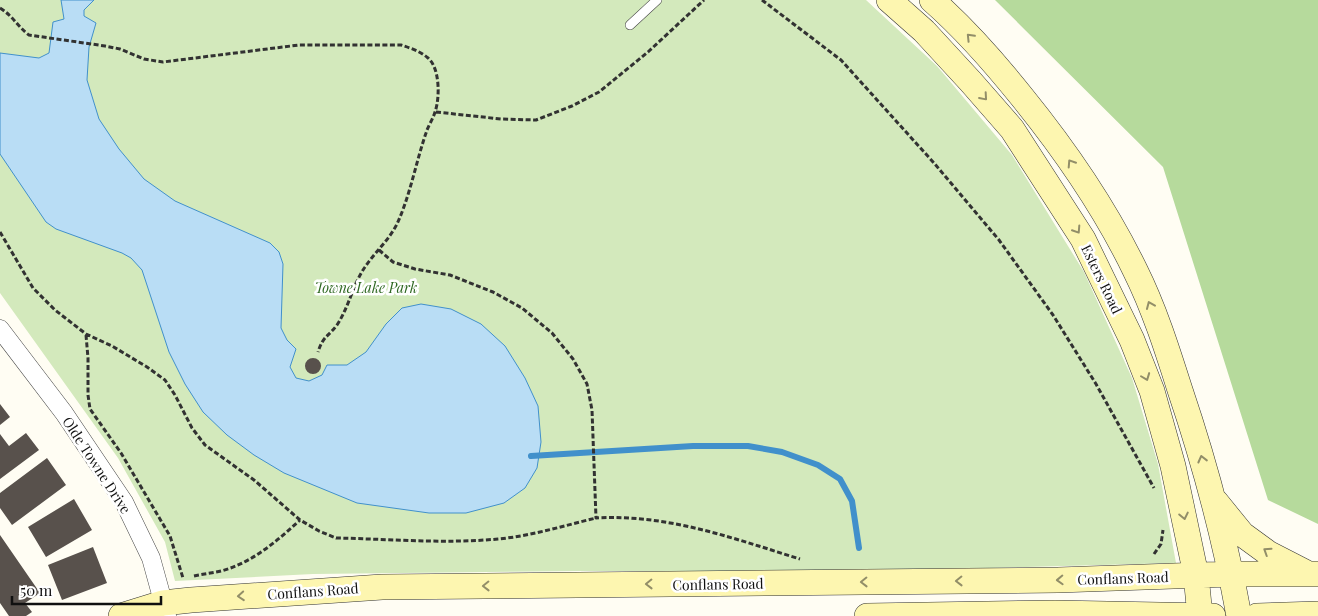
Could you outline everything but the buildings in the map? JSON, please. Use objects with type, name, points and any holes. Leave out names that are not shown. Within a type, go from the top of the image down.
[{"type":"main road","name":"Esters Road","points":[[889,0],[930,38],[1012,129],[1083,239],[1132,340],[1152,391],[1174,466],[1196,575],[1200,616]]},
{"type":"main road","points":[[932,0],[994,62],[1067,156],[1103,211],[1135,270],[1162,334],[1200,449],[1231,574],[1239,616]]},
{"type":"main road","points":[[1212,497],[1242,534],[1268,553],[1314,574]]},
{"type":"main road","name":"Conflans Road","points":[[121,616],[165,610],[210,598],[382,587],[1058,580],[1231,574],[1314,574]]},
{"type":"main road","points":[[912,582],[913,616]]},
{"type":"main road","points":[[867,616],[1055,613],[1213,616]]},
{"type":"main road","points":[[1257,616],[1318,614]]},
{"type":"street","name":"Olde Towne Drive","points":[[0,329],[64,414],[124,502],[151,558],[165,610]]},
{"type":"lane","points":[[630,25],[657,0]]},
{"type":"path","points":[[436,112],[501,119],[536,120],[572,106],[599,92],[648,52],[704,0]]},
{"type":"path","points":[[762,0],[841,60],[934,163],[999,240],[1053,315],[1096,384],[1146,471],[1156,493]]},
{"type":"path","points":[[0,8],[10,14],[19,28],[29,35],[120,49],[144,59],[163,62],[299,45],[401,45],[417,50],[430,59],[438,78],[439,94],[436,112],[426,130],[414,175],[396,224],[379,250],[364,268],[337,325],[321,341],[318,352]]},
{"type":"path","points":[[0,232],[33,288],[55,310],[86,334],[112,346],[148,367],[165,380],[192,428],[205,445],[254,480],[300,520],[336,538],[446,541],[498,539],[596,518],[623,517],[667,522],[717,533],[799,559],[808,560]]},
{"type":"path","points":[[379,250],[393,262],[450,275],[493,292],[522,308],[552,333],[573,359],[587,384],[592,410],[596,518]]},
{"type":"path","points":[[86,334],[90,409],[121,453],[170,536],[183,579],[223,571],[253,558],[278,540],[300,520]]},
{"type":"path","points":[[1149,557],[1153,556],[1162,544],[1164,522]]},
{"type":"green space","name":"Towne Lake Park","points":[[0,0],[866,0],[937,66],[1012,155],[1084,272],[1132,378],[1158,464],[1176,563],[879,571],[576,571],[313,574],[175,581],[165,542],[118,458],[0,293]]},
{"type":"green space","points":[[995,0],[1318,0],[1318,524],[1268,500],[1163,167]]},
{"type":"water","points":[[61,0],[94,0],[84,10],[84,16],[96,23],[89,47],[87,80],[99,119],[119,149],[144,179],[175,201],[270,243],[279,252],[283,264],[281,328],[287,340],[296,349],[290,367],[296,378],[309,381],[322,375],[327,365],[347,365],[366,352],[386,324],[402,308],[421,304],[451,309],[481,324],[505,346],[525,378],[538,406],[541,442],[537,468],[525,488],[504,503],[466,513],[429,513],[357,503],[284,473],[254,455],[227,435],[203,412],[185,384],[169,352],[142,270],[131,258],[122,253],[56,229],[46,222],[0,154],[0,53],[39,58],[49,53],[53,22],[64,19]]},
{"type":"waterway","points":[[531,456],[693,446],[748,446],[782,452],[818,465],[840,479],[852,501],[859,548]]}]
